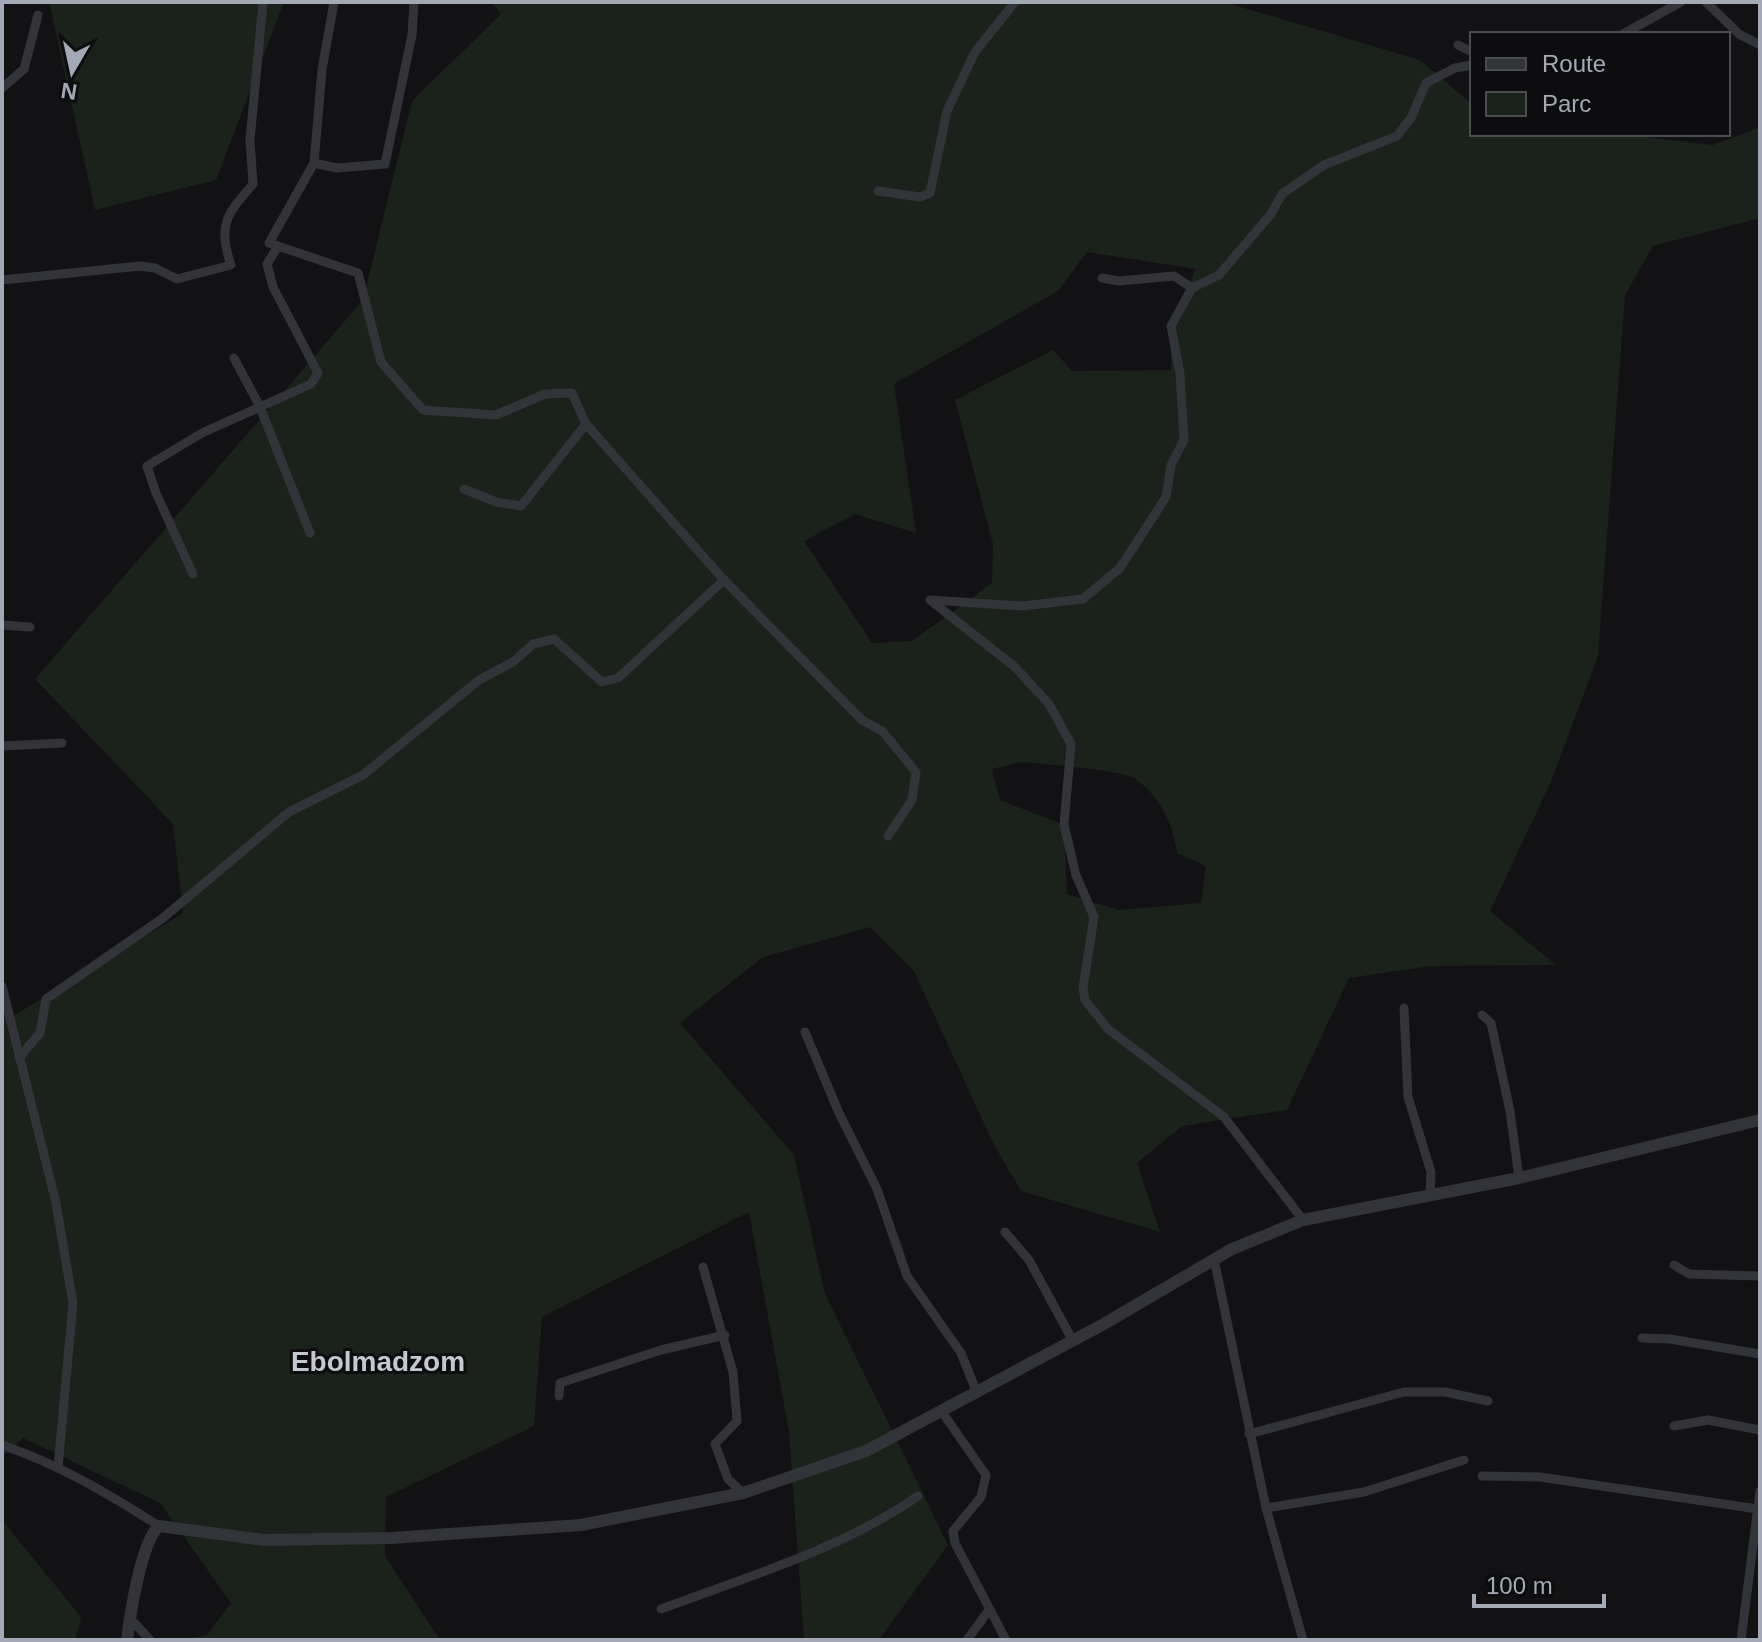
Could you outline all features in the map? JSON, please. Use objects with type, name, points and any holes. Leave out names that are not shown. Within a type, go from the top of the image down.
[{"type":"street","points":[[2,280],[140,266],[155,268],[177,279],[231,265],[223,241],[228,212],[253,184],[250,140],[263,2]]},
{"type":"street","points":[[334,2],[322,70],[314,163],[269,243],[358,273],[381,362],[423,410],[496,415],[545,394],[572,393],[586,424],[724,580],[862,720],[882,731],[916,772],[912,800],[888,836]]},
{"type":"street","points":[[314,163],[337,168],[385,164],[412,35],[414,2]]},
{"type":"street","points":[[878,191],[920,197],[930,193],[947,111],[975,52],[1015,2]]},
{"type":"street","points":[[1627,32],[1681,2]]},
{"type":"street","points":[[1706,2],[1739,34],[1760,45]]},
{"type":"street","points":[[2,88],[24,69],[38,15]]},
{"type":"street","points":[[1458,45],[1470,51]]},
{"type":"street","points":[[1303,1220],[1224,1117],[1108,1029],[1085,1000],[1083,988],[1094,917],[1076,875],[1064,825],[1071,744],[1049,704],[1016,668],[930,600],[1023,606],[1083,599],[1120,568],[1166,497],[1171,465],[1184,440],[1180,374],[1171,326],[1192,288],[1219,275],[1264,224],[1282,194],[1324,165],[1397,136],[1411,118],[1426,83],[1470,66]]},
{"type":"street","points":[[193,574],[147,466],[202,433],[311,384],[318,373],[273,287],[267,264],[277,248]]},
{"type":"street","points":[[1102,278],[1119,281],[1174,276],[1192,288]]},
{"type":"street","points":[[234,358],[260,407],[310,533]]},
{"type":"street","points":[[464,489],[496,502],[521,506],[586,424]]},
{"type":"street","points":[[19,1058],[40,1033],[46,999],[163,918],[289,812],[363,775],[479,680],[513,662],[533,644],[554,639],[602,682],[618,678],[724,580]]},
{"type":"street","points":[[2,625],[30,627]]},
{"type":"street","points":[[2,746],[62,743]]},
{"type":"street","points":[[2,986],[56,1203],[73,1303],[58,1468]]},
{"type":"street","points":[[1404,1008],[1408,1097],[1431,1172],[1430,1195]]},
{"type":"street","points":[[1482,1015],[1491,1023],[1510,1111],[1519,1178]]},
{"type":"street","points":[[805,1032],[839,1113],[877,1189],[907,1276],[961,1353],[977,1393]]},
{"type":"street","points":[[2,1445],[58,1468],[159,1526],[264,1540],[391,1538],[581,1525],[743,1493],[866,1451],[1073,1341],[1214,1259],[1303,1220],[1519,1178],[1760,1120]]},
{"type":"street","points":[[1005,1232],[1029,1260],[1073,1341]]},
{"type":"street","points":[[1214,1259],[1266,1508],[1303,1640]]},
{"type":"street","points":[[1674,1265],[1689,1274],[1760,1276]]},
{"type":"street","points":[[703,1267],[725,1335],[733,1372],[737,1421],[715,1444],[728,1479],[743,1493]]},
{"type":"street","points":[[559,1396],[560,1383],[597,1369],[725,1335]]},
{"type":"street","points":[[1642,1338],[1670,1339],[1760,1354]]},
{"type":"street","points":[[1249,1434],[1404,1392],[1445,1392],[1488,1401]]},
{"type":"street","points":[[942,1412],[986,1475],[981,1497],[953,1531],[955,1543],[1006,1640]]},
{"type":"street","points":[[1674,1426],[1708,1420],[1760,1430]]},
{"type":"street","points":[[1266,1508],[1364,1492],[1464,1460]]},
{"type":"street","points":[[1482,1476],[1540,1477],[1758,1509]]},
{"type":"street","points":[[1741,1640],[1760,1491]]},
{"type":"street","points":[[661,1609],[861,1532],[918,1496]]},
{"type":"street","points":[[127,1640],[152,1533],[159,1526]]},
{"type":"street","points":[[967,1640],[989,1610]]},
{"type":"street","points":[[130,1618],[150,1640]]},
{"type":"green space","points":[[49,2],[284,2],[216,180],[95,210]]},
{"type":"green space","points":[[492,2],[1224,2],[1420,60],[1470,102],[1470,136],[1636,136],[1713,145],[1760,127],[1760,218],[1653,246],[1625,295],[1598,656],[1550,784],[1490,911],[1556,965],[1431,966],[1349,978],[1287,1110],[1182,1126],[1137,1163],[1160,1232],[1021,1191],[993,1143],[914,971],[870,927],[763,957],[680,1023],[794,1155],[825,1294],[948,1545],[879,1640],[804,1640],[789,1432],[749,1212],[542,1317],[534,1426],[386,1497],[385,1556],[440,1640],[179,1640],[207,1635],[231,1603],[160,1503],[23,1438],[2,1458],[2,1013],[13,1016],[183,913],[173,824],[35,679],[363,300],[412,101],[501,14]],"holes":[[[1087,252],[1196,269],[1171,326],[1171,370],[1072,371],[1053,350],[955,400],[993,544],[992,583],[912,641],[872,643],[804,541],[855,514],[916,533],[894,384],[1058,291]],[[1021,762],[1126,775],[1151,793],[1164,811],[1177,853],[1206,866],[1201,903],[1119,910],[1067,894],[1064,825],[1000,800],[992,769]]]},
{"type":"green space","points":[[2,1520],[81,1617],[75,1640],[2,1640]]},
{"type":"district","name":"Ebolmadzom","points":[[378,1361]]}]
